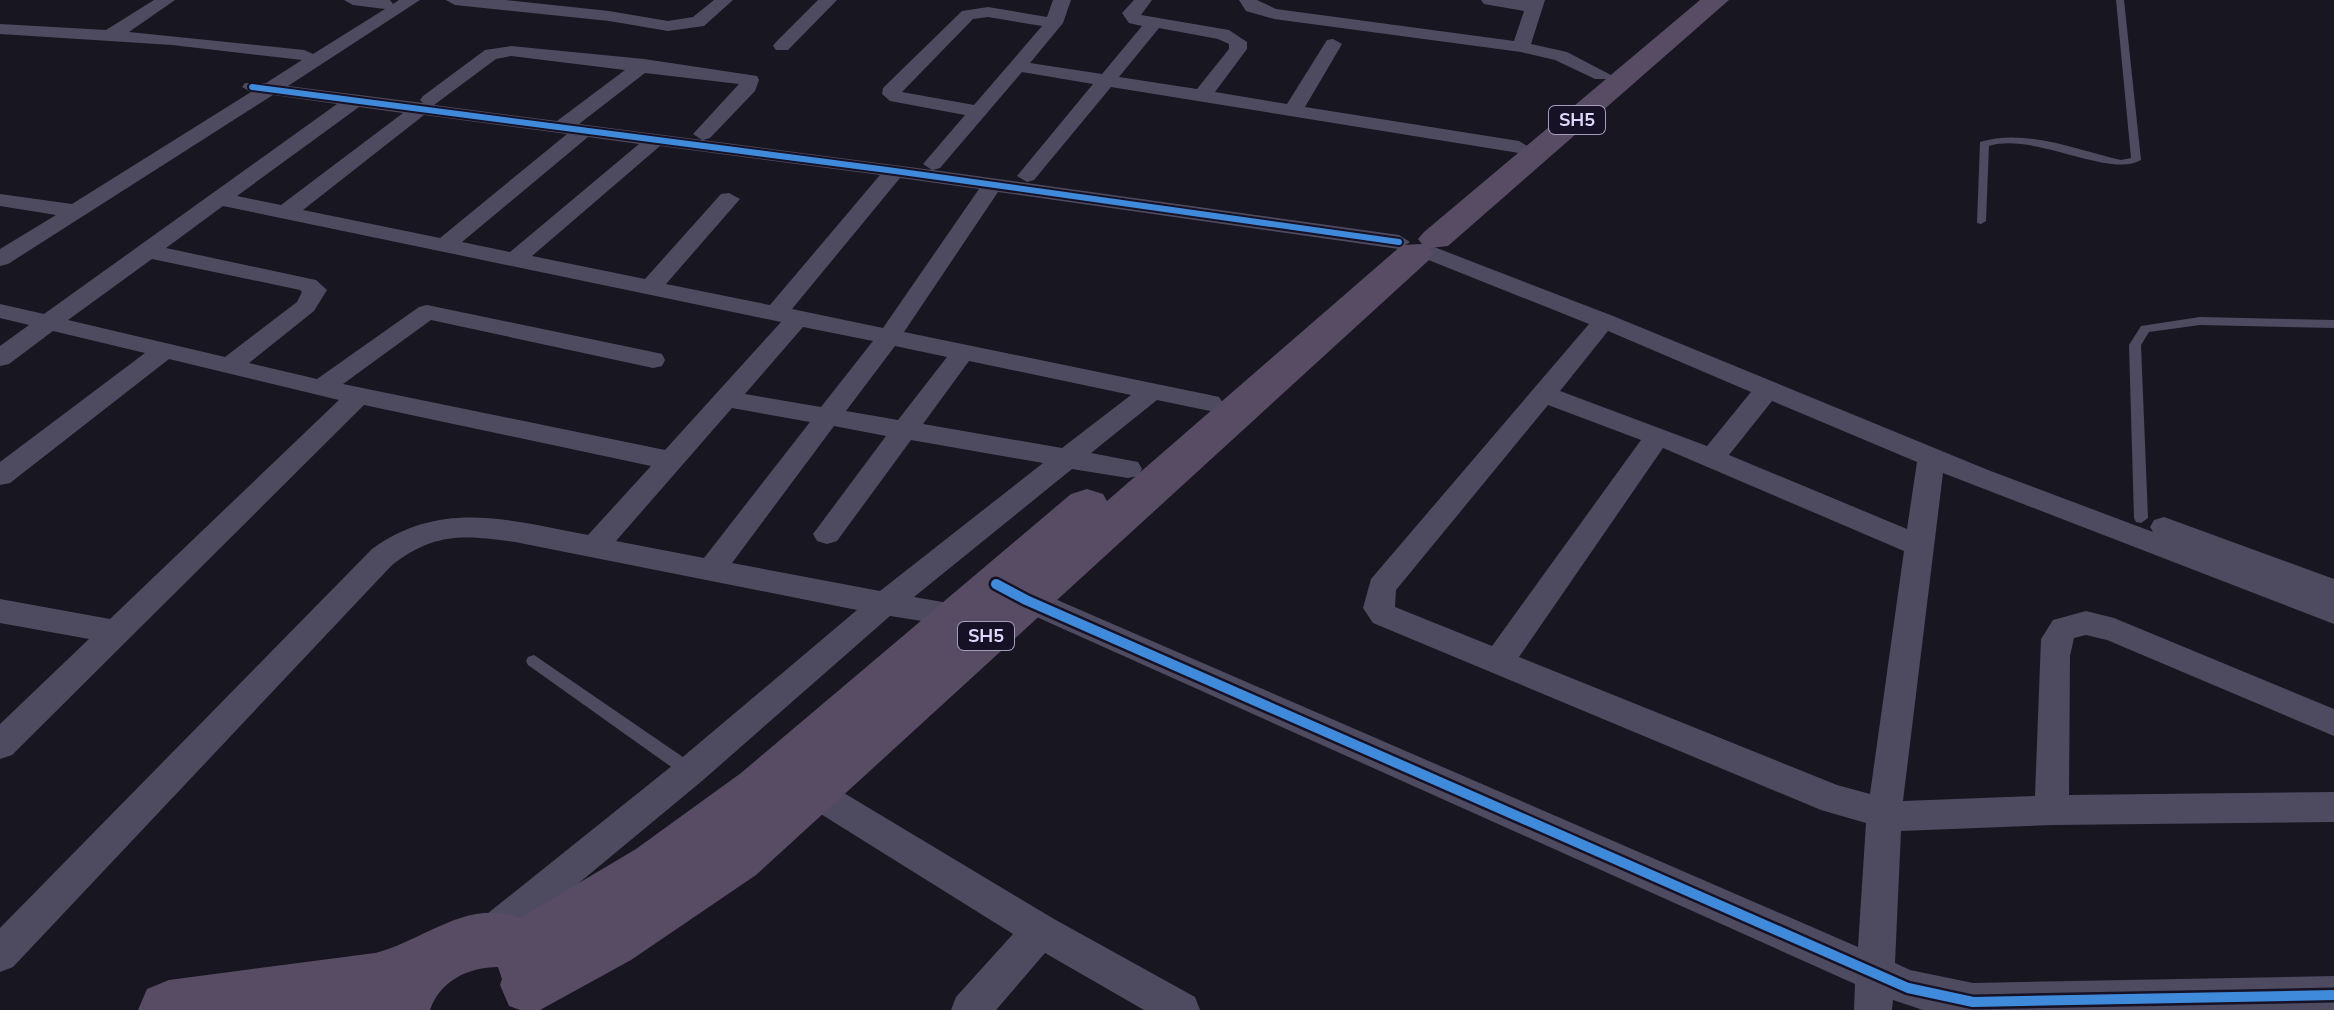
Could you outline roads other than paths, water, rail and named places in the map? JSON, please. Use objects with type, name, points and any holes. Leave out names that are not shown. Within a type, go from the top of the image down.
[{"type":"main road","name":"SH5","points":[[514,971],[760,789],[960,615],[1011,592],[1418,242],[1519,147],[1688,0]]},
{"type":"main road","name":"SH5","points":[[514,971],[593,952],[680,898],[736,857],[812,791],[1011,592],[1128,469],[1418,242],[1716,0]]},
{"type":"main road","points":[[169,1010],[375,982],[409,990],[437,955],[456,945],[514,971]]},
{"type":"street","points":[[110,36],[166,0]]},
{"type":"street","points":[[353,0],[388,2]]},
{"type":"street","points":[[0,259],[65,210],[411,0]]},
{"type":"street","points":[[455,0],[529,4],[683,26],[698,22],[724,0]]},
{"type":"street","points":[[609,16],[631,0]]},
{"type":"street","points":[[782,46],[828,0]]},
{"type":"street","points":[[933,164],[1054,23],[1062,0]]},
{"type":"street","points":[[1143,0],[1132,10],[1131,16],[1154,23],[1223,34],[1238,42],[1238,49],[1202,96]]},
{"type":"street","points":[[1248,0],[1252,7],[1260,11],[1521,47],[1561,56],[1602,75]]},
{"type":"street","points":[[1327,21],[1342,0]]},
{"type":"street","points":[[1490,0],[1535,3],[1521,47]]},
{"type":"street","points":[[269,84],[304,55],[388,2]]},
{"type":"street","points":[[977,111],[897,97],[892,94],[893,88],[968,15],[988,12],[1054,23]]},
{"type":"street","points":[[1027,176],[1154,23]]},
{"type":"street","points":[[0,29],[304,55]]},
{"type":"street","points":[[1293,110],[1333,44]]},
{"type":"street","points":[[285,213],[491,54],[503,51],[644,65],[750,80],[748,87],[703,134]]},
{"type":"street","points":[[444,246],[570,126],[644,65]]},
{"type":"street","points":[[1016,66],[1519,147]]},
{"type":"street","points":[[269,84],[354,101],[424,105]]},
{"type":"street","points":[[269,84],[570,126],[654,141],[1418,242],[1931,457],[2334,612]]},
{"type":"street","points":[[0,358],[354,101]]},
{"type":"street","points":[[570,126],[703,134],[1027,176],[1418,242],[2334,591]]},
{"type":"street","points":[[514,260],[654,141]]},
{"type":"street","points":[[594,547],[726,399],[895,171]]},
{"type":"street","points":[[711,569],[889,337],[993,184]]},
{"type":"street","points":[[219,199],[1210,403]]},
{"type":"street","points":[[650,288],[729,199]]},
{"type":"street","points":[[0,200],[65,210]]},
{"type":"street","points":[[0,242],[65,210]]},
{"type":"street","points":[[148,251],[308,285],[315,290],[306,306],[229,366]]},
{"type":"street","points":[[0,311],[321,388],[671,461]]},
{"type":"street","points":[[321,388],[427,312],[653,360]]},
{"type":"street","points":[[1604,321],[1546,395],[1382,587],[1378,608],[1384,615],[1833,799],[1884,814],[1915,816],[2052,810],[2334,807]]},
{"type":"street","points":[[0,476],[165,350]]},
{"type":"street","points":[[827,534],[963,352]]},
{"type":"street","points":[[1711,459],[1768,388]]},
{"type":"street","points":[[514,971],[690,771],[883,605],[1152,391]]},
{"type":"street","points":[[1546,395],[1658,436],[1919,546]]},
{"type":"street","points":[[0,745],[358,396]]},
{"type":"street","points":[[726,399],[1128,469]]},
{"type":"street","points":[[1498,662],[1658,436]]},
{"type":"street","points":[[1874,992],[1884,814],[1931,457]]},
{"type":"street","points":[[0,954],[382,557],[407,540],[429,531],[463,528],[502,530],[883,605],[960,615]]},
{"type":"street","points":[[1011,592],[1874,992],[1908,988],[1973,1002],[2025,1006],[2334,995]]},
{"type":"street","points":[[0,611],[116,632]]},
{"type":"street","points":[[2052,810],[2054,656],[2056,639],[2064,628],[2086,623],[2114,630],[2334,723]]},
{"type":"street","points":[[812,791],[1041,931],[1181,1010]]},
{"type":"street","points":[[970,1010],[1041,931]]},
{"type":"lane","points":[[1981,221],[1984,144],[1991,140],[2010,139],[2121,163],[2136,160],[2120,0]]},
{"type":"lane","points":[[2141,518],[2135,345],[2145,329],[2200,321],[2334,324]]},
{"type":"lane","points":[[534,661],[690,771]]}]
